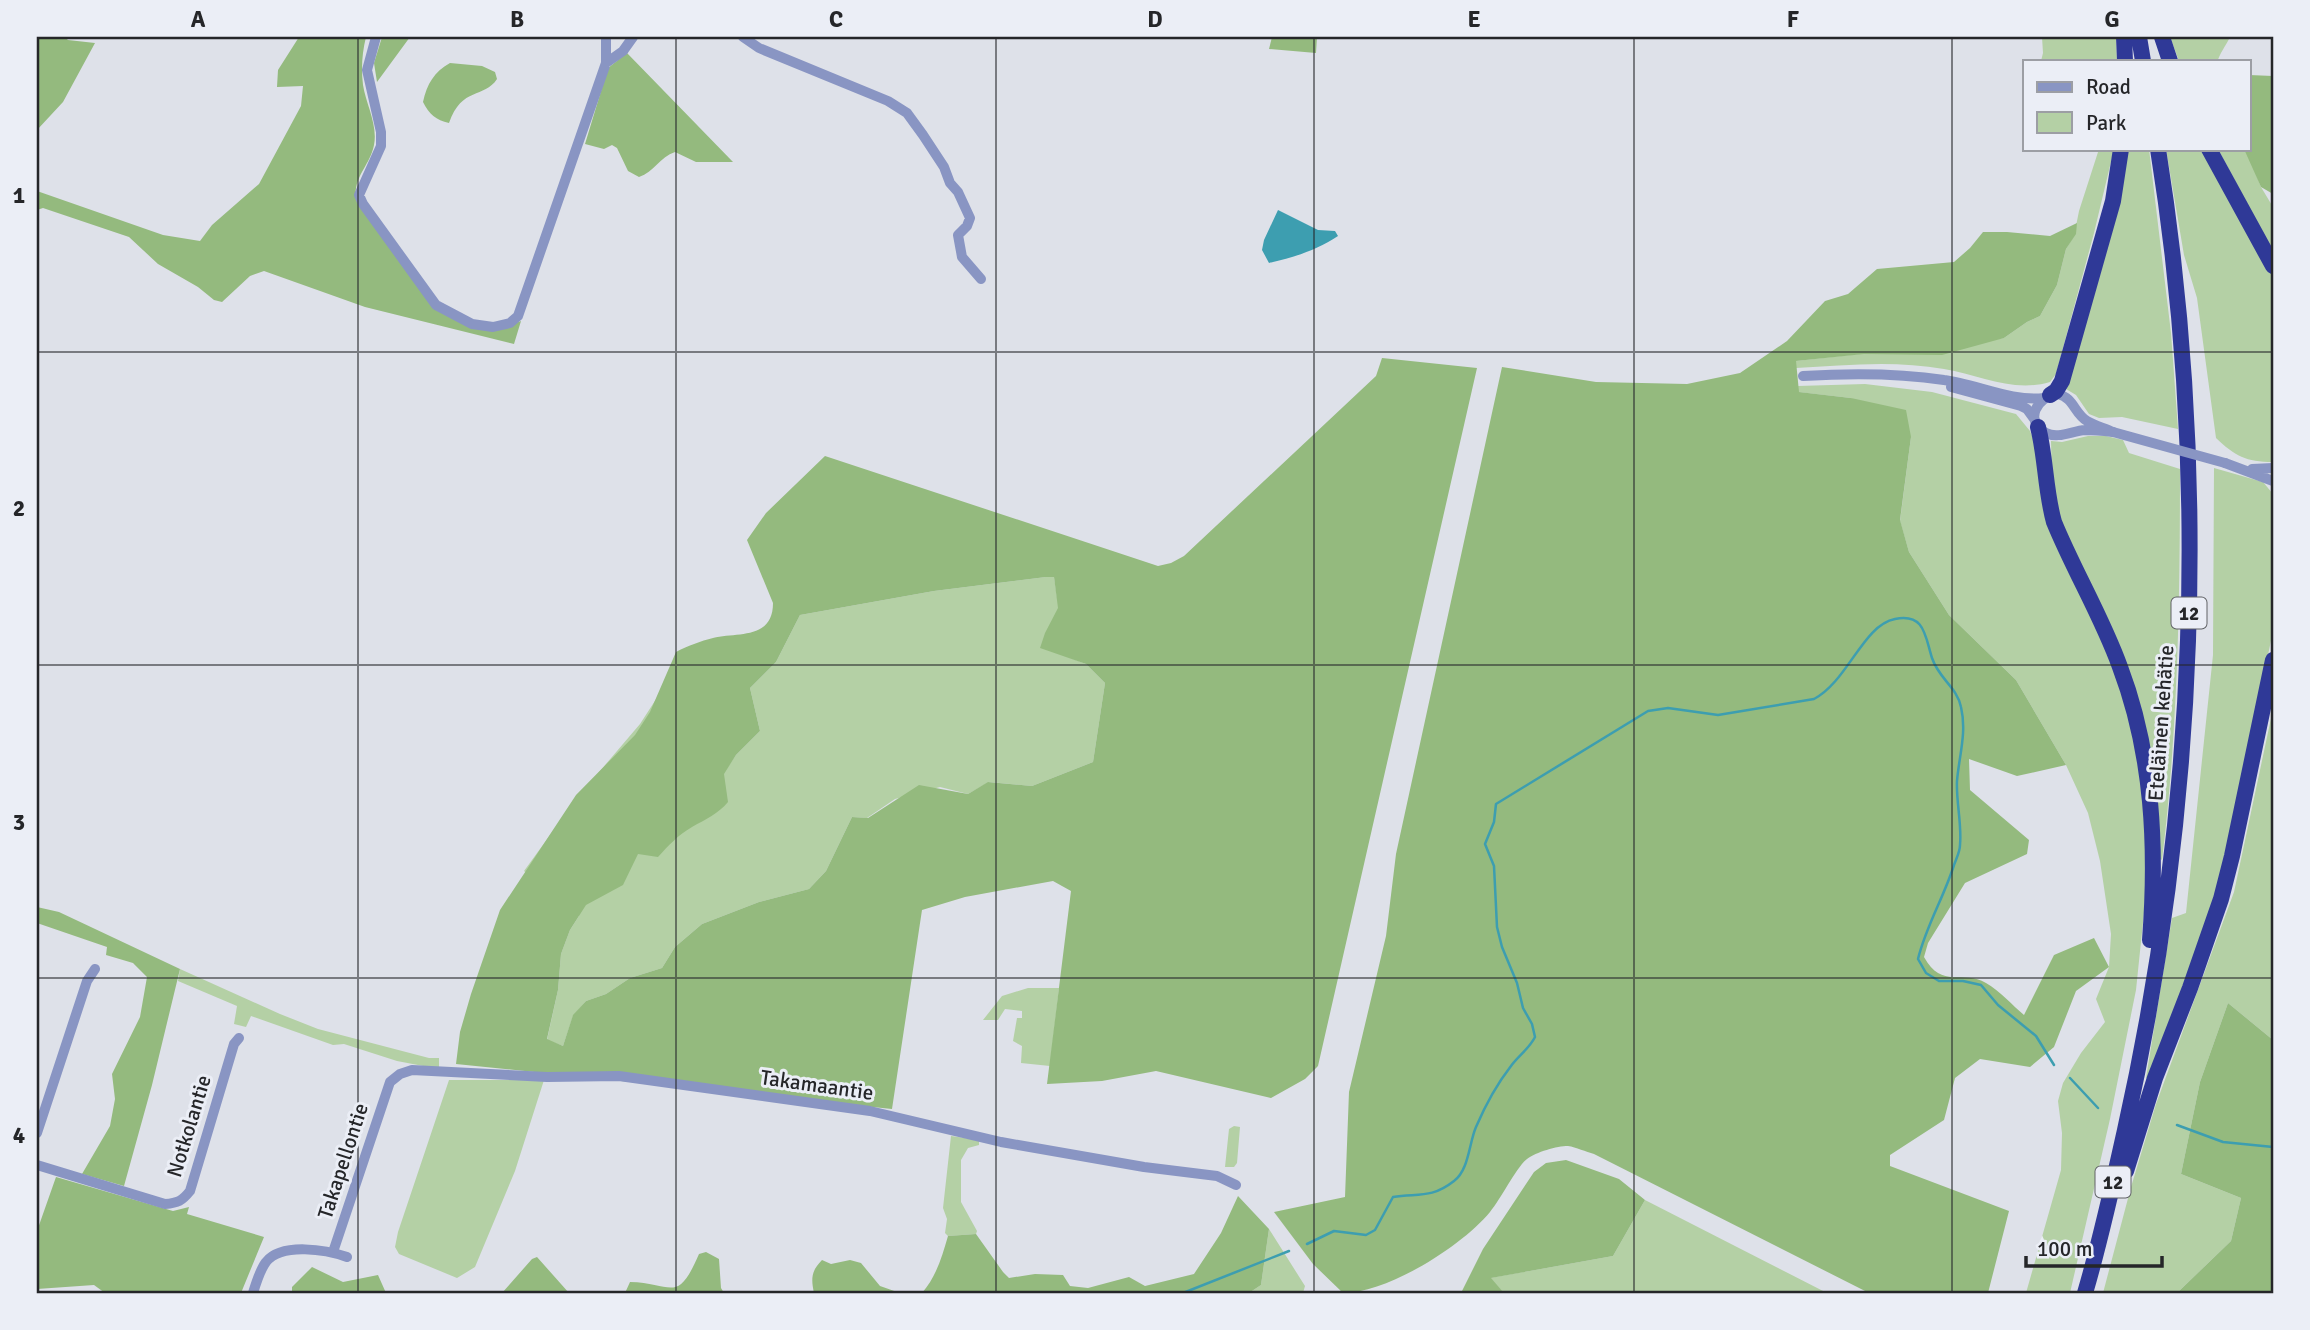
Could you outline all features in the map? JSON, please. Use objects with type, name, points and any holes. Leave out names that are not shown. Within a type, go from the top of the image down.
[{"type":"highway","points":[[2124,37],[2125,60]]},
{"type":"highway","points":[[2139,37],[2143,60]]},
{"type":"highway","points":[[2162,37],[2170,60]]},
{"type":"highway","points":[[2048,396],[2059,387],[2065,373],[2113,201],[2121,150]]},
{"type":"highway","name":"Eteläinen kehätie","points":[[2086,1291],[2112,1191],[2137,1075],[2161,934],[2188,671],[2190,568],[2184,374],[2171,242],[2158,150]]},
{"type":"highway","points":[[2210,150],[2273,266]]},
{"type":"highway","points":[[2037,423],[2045,455],[2048,496],[2054,522],[2120,665],[2139,727],[2147,768],[2152,822],[2152,920],[2137,1075]]},
{"type":"highway","points":[[2086,1291],[2113,1218],[2151,1089],[2221,899],[2273,660]]},
{"type":"street","points":[[376,37],[367,70],[381,132],[381,146],[359,195],[436,305],[472,324],[493,327],[510,323],[519,316],[606,63],[606,37]]},
{"type":"street","points":[[606,63],[623,51],[633,37]]},
{"type":"street","points":[[743,37],[759,48],[888,101],[906,113],[944,167],[950,183],[964,204],[970,218],[958,235],[962,257],[981,279]]},
{"type":"street","points":[[1803,376],[1872,375],[1918,378],[1954,381],[2027,398],[2064,396],[2074,404],[2083,418],[2113,432],[2242,468],[2273,481]]},
{"type":"street","points":[[1918,378],[2021,406],[2027,409],[2042,431],[2054,436],[2085,430],[2113,432]]},
{"type":"street","points":[[2037,423],[2036,407],[2048,396]]},
{"type":"street","points":[[2242,468],[2273,468]]},
{"type":"street","points":[[37,1133],[87,981],[95,969]]},
{"type":"street","name":"Notkolantie","points":[[37,1165],[165,1204],[183,1200],[190,1191],[234,1044],[239,1038]]},
{"type":"street","name":"Takamaantie","points":[[390,1082],[400,1074],[412,1070],[547,1077],[620,1076],[870,1111],[1001,1142],[1217,1177],[1236,1185]]},
{"type":"street","name":"Takapellontie","points":[[333,1252],[390,1082]]},
{"type":"street","points":[[253,1293],[264,1264],[270,1258],[297,1250],[333,1252],[347,1257]]},
{"type":"green space","points":[[37,37],[65,37],[68,40],[95,43],[63,102],[37,130]]},
{"type":"green space","points":[[299,37],[366,37],[362,79],[375,137],[372,152],[357,184],[356,200],[433,308],[472,327],[521,321],[514,344],[365,307],[264,271],[250,276],[222,302],[214,300],[198,287],[158,264],[129,237],[43,208],[37,210],[37,191],[163,235],[200,241],[212,225],[259,184],[301,106],[303,86],[277,87],[278,70]]},
{"type":"green space","points":[[382,37],[410,37],[377,82],[374,63]]},
{"type":"green space","points":[[1272,37],[1317,37],[1316,53],[1269,49]]},
{"type":"green space","points":[[2042,37],[2116,37],[2117,60],[2041,60]]},
{"type":"green space","points":[[2170,37],[2230,37],[2218,60],[2179,60]]},
{"type":"green space","points":[[627,53],[733,162],[696,162],[675,152],[639,177],[628,171],[617,148],[612,145],[604,149],[585,144],[608,68]]},
{"type":"green space","points":[[450,63],[482,66],[495,72],[497,79],[486,89],[460,103],[449,123],[433,116],[423,102],[432,79]]},
{"type":"green space","points":[[2250,75],[2273,76],[2273,194],[2261,187],[2244,150],[2250,150]]},
{"type":"green space","points":[[2099,150],[2114,150],[2056,374],[2050,382],[2036,385],[2010,384],[1926,366],[1870,364],[1796,368],[1796,361],[2004,338],[2040,316],[2057,285],[2066,249],[2074,236]]},
{"type":"green space","points":[[2127,150],[2149,150],[2171,333],[2178,429],[2122,417],[2099,418],[2089,414],[2076,395],[2066,389]]},
{"type":"green space","points":[[2166,150],[2205,150],[2273,277],[2273,462],[2241,457],[2216,438],[2197,298],[2184,255]]},
{"type":"green space","points":[[2219,150],[2246,150],[2261,187],[2273,207],[2273,252]]},
{"type":"green space","points":[[2077,223],[2076,234],[2066,249],[2057,285],[2040,316],[2004,338],[1942,355],[1864,354],[1796,361],[1799,392],[1851,398],[1906,410],[1911,437],[1900,520],[1909,552],[1949,615],[2016,680],[2066,765],[2017,776],[1969,759],[1970,790],[2029,840],[2027,854],[1965,883],[1928,943],[1924,957],[1931,967],[1945,976],[1977,979],[1986,983],[2024,1015],[2054,955],[2094,938],[2109,967],[2076,991],[2054,1047],[2030,1067],[1980,1059],[1955,1078],[1944,1120],[1890,1155],[1890,1166],[2009,1211],[1988,1293],[1869,1293],[1594,1154],[1568,1146],[1547,1150],[1527,1159],[1490,1212],[1443,1253],[1381,1285],[1343,1293],[1313,1264],[1274,1212],[1345,1197],[1349,1092],[1386,936],[1396,854],[1502,367],[1596,382],[1687,384],[1740,373],[1787,341],[1825,301],[1848,294],[1877,269],[1954,262],[1983,232],[2050,236]]},
{"type":"green space","points":[[1382,358],[1477,368],[1318,1066],[1305,1079],[1271,1098],[1156,1071],[1102,1081],[1047,1084],[1071,891],[1053,881],[965,897],[922,910],[892,1109],[456,1064],[460,1032],[500,910],[576,795],[635,735],[650,712],[676,652],[713,638],[752,632],[767,623],[773,603],[747,540],[766,513],[825,456],[1158,566],[1184,556],[1376,376]],"holes":[[[1054,577],[1058,608],[1040,648],[1086,664],[1105,683],[1093,762],[1032,786],[988,782],[968,794],[919,785],[868,818],[852,817],[826,871],[809,889],[759,902],[702,924],[675,947],[662,968],[630,978],[606,994],[586,1001],[573,1015],[563,1046],[547,1039],[558,990],[561,954],[570,930],[586,905],[623,885],[638,854],[658,857],[682,834],[716,813],[728,802],[724,774],[736,755],[760,731],[750,688],[776,662],[800,615],[934,591]]]},
{"type":"green space","points":[[1865,384],[1932,392],[2016,414],[2030,431],[2132,724],[2145,814],[2145,903],[2136,990],[2070,1293],[2026,1293],[2061,1170],[2062,1133],[2058,1101],[2063,1083],[2081,1053],[2105,1022],[2096,999],[2109,967],[2111,934],[2100,861],[2088,813],[2066,765],[2016,680],[1949,615],[1909,552],[1900,521],[1911,437],[1851,398],[1798,392],[1798,386]]},
{"type":"green space","points":[[2088,436],[2123,440],[2129,453],[2180,469],[2177,665],[2172,762],[2162,860],[2159,858],[2149,752],[2056,505],[2052,481],[2051,441],[2062,442]]},
{"type":"green space","points":[[2214,468],[2263,482],[2273,494],[2273,631],[2221,880],[2149,1080],[2146,1078],[2172,918],[2186,913],[2213,655]]},
{"type":"green space","points":[[1156,566],[1170,568],[1063,655],[1086,664],[1105,683],[1093,762],[1032,786],[989,782],[968,794],[940,787],[895,799],[867,818],[852,817],[826,871],[809,889],[759,902],[702,924],[675,947],[662,968],[630,978],[606,994],[586,1001],[573,1016],[563,1046],[547,1040],[558,990],[561,954],[570,930],[579,916],[524,871],[577,798],[640,724],[671,676],[725,771],[736,755],[760,731],[750,688],[776,662],[800,615],[934,591],[1046,577],[1054,577],[1057,597]]},
{"type":"green space","points":[[2273,709],[2273,1040],[2228,1003],[2200,1082],[2181,1174],[2241,1198],[2231,1241],[2177,1293],[2103,1293],[2156,1104],[2234,892]]},
{"type":"green space","points":[[37,907],[59,912],[180,969],[124,1186],[82,1174],[110,1126],[115,1099],[112,1074],[140,1017],[147,977],[133,963],[106,955],[107,947],[37,923]]},
{"type":"green space","points":[[180,969],[318,1029],[429,1058],[439,1058],[439,1069],[397,1061],[344,1044],[333,1045],[251,1016],[246,1027],[234,1024],[237,1006],[178,981]]},
{"type":"green space","points":[[1028,988],[1059,988],[1050,1066],[1021,1063],[1022,1046],[1013,1041],[1017,1018],[1022,1018],[1022,1011],[1005,1009],[998,1020],[983,1020],[1002,996]]},
{"type":"green space","points":[[2228,1003],[2273,1040],[2273,1293],[2177,1293],[2231,1241],[2241,1198],[2181,1174],[2200,1082]]},
{"type":"green space","points":[[449,1080],[544,1080],[515,1171],[475,1267],[457,1278],[399,1254],[395,1247]]},
{"type":"green space","points":[[1240,1127],[1237,1163],[1234,1167],[1225,1167],[1229,1129]]},
{"type":"green space","points":[[951,1136],[979,1140],[979,1145],[968,1148],[961,1160],[961,1202],[977,1231],[976,1234],[948,1236],[945,1233],[947,1219],[943,1208]]},
{"type":"green space","points":[[1566,1160],[1619,1179],[1645,1200],[1613,1256],[1491,1278],[1504,1293],[1461,1293],[1483,1249],[1534,1172],[1546,1163]]},
{"type":"green space","points":[[56,1177],[173,1211],[189,1207],[187,1214],[264,1237],[241,1293],[105,1293],[94,1285],[37,1289],[37,1231]]},
{"type":"green space","points":[[1238,1196],[1269,1229],[1261,1285],[1249,1293],[922,1293],[935,1273],[948,1236],[976,1234],[1009,1278],[1035,1274],[1063,1275],[1070,1286],[1088,1288],[1129,1277],[1145,1286],[1194,1274],[1221,1233]]},
{"type":"green space","points":[[1645,1200],[1827,1293],[1504,1293],[1490,1278],[1613,1256]]},
{"type":"green space","points":[[1269,1229],[1305,1286],[1303,1293],[1249,1293],[1261,1285]]},
{"type":"green space","points":[[706,1252],[719,1259],[721,1288],[724,1293],[625,1293],[630,1282],[672,1288],[679,1286],[699,1254]]},
{"type":"green space","points":[[537,1257],[569,1293],[502,1293],[532,1259]]},
{"type":"green space","points":[[822,1260],[831,1264],[850,1260],[861,1263],[880,1286],[900,1293],[814,1293],[813,1275]]},
{"type":"green space","points":[[312,1267],[343,1282],[378,1275],[386,1293],[292,1293],[292,1287]]},
{"type":"water","points":[[1278,210],[1318,230],[1335,231],[1338,236],[1305,252],[1269,263],[1262,250]]},
{"type":"waterway","points":[[1307,1244],[1334,1231],[1366,1235],[1375,1230],[1393,1197],[1431,1193],[1454,1181],[1463,1170],[1476,1127],[1492,1095],[1535,1037],[1497,927],[1494,866],[1485,844],[1494,822],[1496,804],[1648,711],[1668,708],[1718,715],[1814,699],[1837,680],[1874,632],[1884,623],[1895,619],[1912,619],[1922,628],[1935,665],[1956,694],[1963,717],[1957,781],[1959,850],[1918,959],[1926,973],[1939,981],[1963,981],[1981,985],[1998,1005],[2036,1036],[2054,1065]]},
{"type":"waterway","points":[[2070,1078],[2098,1108]]},
{"type":"waterway","points":[[2177,1125],[2223,1142],[2273,1147]]},
{"type":"waterway","points":[[1183,1293],[1289,1251]]}]
